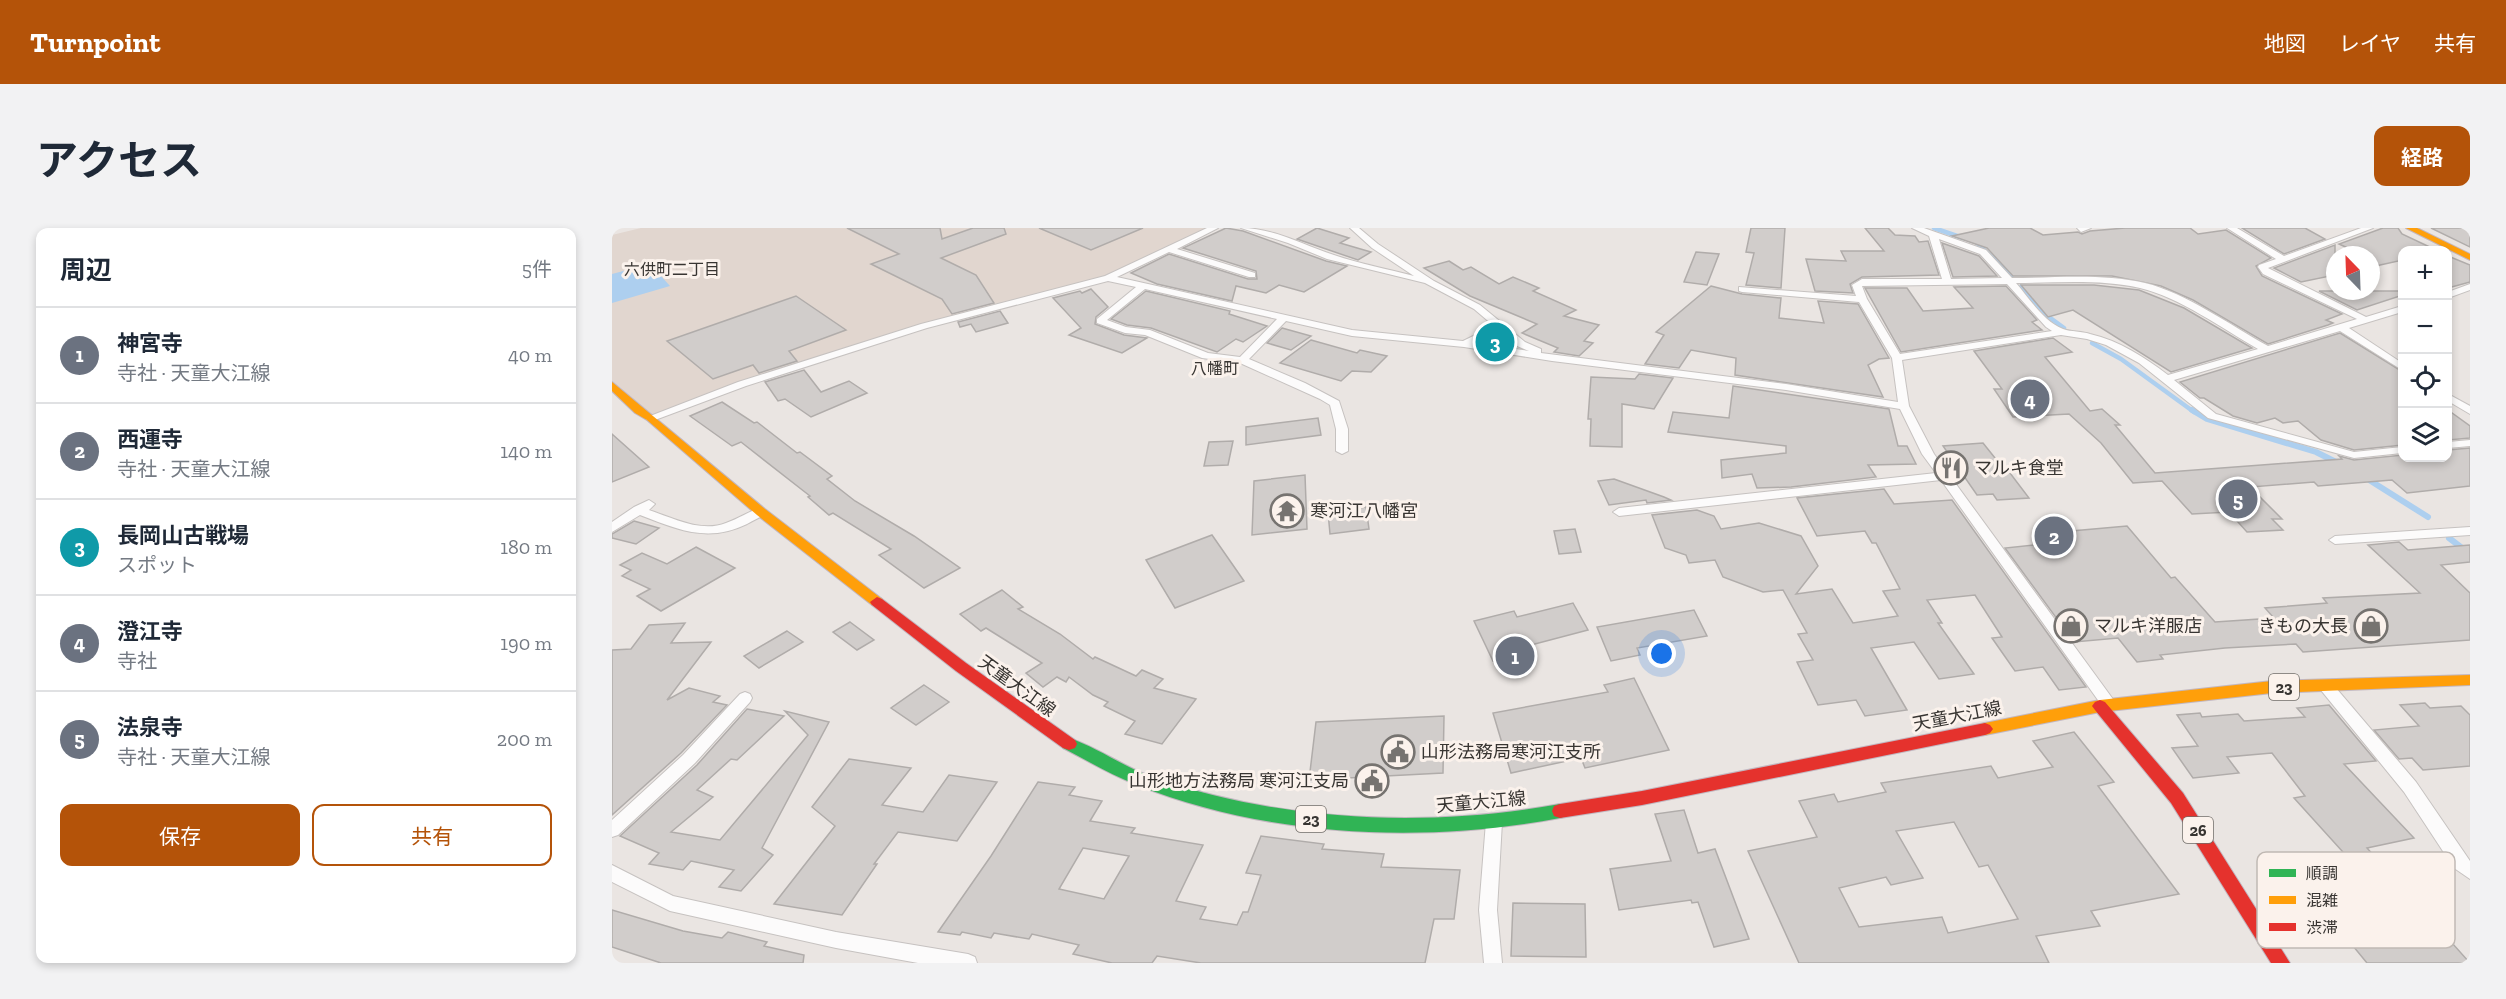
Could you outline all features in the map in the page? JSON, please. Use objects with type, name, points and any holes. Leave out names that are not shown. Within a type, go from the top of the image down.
[{"type":"main road","points":[[2410,228],[2470,257]]},
{"type":"main road","name":"天童大江線","points":[[612,385],[761,512],[961,667],[1059,739],[1109,766],[1154,785],[1238,809],[1386,825],[1494,822],[1653,795],[2105,706],[2272,687],[2470,680]]},
{"type":"main road","points":[[621,414],[645,415]]},
{"type":"main road","name":"26","points":[[2105,706],[2177,798],[2257,925]]},
{"type":"main road","name":"26","points":[[2272,948],[2281,963]]},
{"type":"lane","points":[[645,415],[924,326],[1108,278],[1214,228]]},
{"type":"lane","points":[[1245,228],[1292,241],[1330,257],[1431,283]]},
{"type":"lane","points":[[1354,228],[1375,246],[1431,283],[1477,308],[1521,344],[1552,358]]},
{"type":"lane","points":[[1916,228],[1983,252],[2049,325],[2061,332]]},
{"type":"lane","points":[[2081,229],[2087,228]]},
{"type":"lane","points":[[2231,228],[2283,259]]},
{"type":"lane","points":[[2367,320],[2266,272],[2262,267],[2369,228]]},
{"type":"lane","points":[[1933,234],[1948,282]]},
{"type":"lane","points":[[1171,250],[1252,275]]},
{"type":"lane","points":[[1108,278],[1352,333],[1464,344],[1552,358],[1786,387],[1904,406]]},
{"type":"lane","points":[[2105,706],[1928,454],[1904,406],[1897,358],[1862,298],[1857,285],[1862,282],[2107,280],[2144,286],[2179,300],[2265,349]]},
{"type":"lane","points":[[1143,286],[1119,309],[1100,321],[1125,330],[1147,332],[1206,356],[1242,360],[1319,393],[1335,403],[1342,429],[1342,451]]},
{"type":"lane","points":[[2452,294],[2470,287]]},
{"type":"lane","points":[[1742,289],[1862,298]]},
{"type":"lane","points":[[2167,379],[2398,311]]},
{"type":"lane","points":[[1242,360],[1283,318]]},
{"type":"lane","points":[[2340,326],[2398,364]]},
{"type":"lane","points":[[1464,344],[1499,327]]},
{"type":"lane","points":[[1897,358],[2061,332],[2088,336],[2110,343],[2143,361],[2212,416],[2354,455],[2398,451]]},
{"type":"lane","points":[[2465,404],[2470,411]]},
{"type":"lane","points":[[2452,445],[2470,443]]},
{"type":"lane","points":[[1619,512],[1943,476]]},
{"type":"lane","points":[[612,528],[643,507],[696,529],[709,530],[725,528],[761,512]]},
{"type":"lane","points":[[2335,540],[2470,531]]},
{"type":"lane","points":[[2325,684],[2410,787],[2453,852]]},
{"type":"lane","points":[[612,830],[689,759],[746,698]]},
{"type":"lane","points":[[1492,963],[1488,910],[1494,822]]},
{"type":"lane","points":[[2455,855],[2470,871]]},
{"type":"lane","points":[[612,873],[670,903],[836,940],[968,963]]},
{"type":"shaded area","points":[[641,228],[1214,228],[1108,278],[924,326],[651,418],[612,385],[612,235]]},
{"type":"water","points":[[650,264],[670,286],[612,303],[612,274]]},
{"type":"building","points":[[847,228],[940,228],[942,239],[973,228],[1004,228],[1006,234],[941,258],[976,275],[994,303],[952,314],[942,299],[871,264],[899,254]]},
{"type":"building","points":[[1039,228],[1143,228],[1091,250]]},
{"type":"building","points":[[1226,228],[1243,231],[1326,261],[1347,266],[1304,292],[1279,285],[1266,293],[1236,286],[1232,301],[1157,284],[1131,273],[1169,254],[1248,279],[1257,279],[1256,271],[1183,248]]},
{"type":"building","points":[[1317,228],[1349,238],[1340,243],[1371,252],[1358,260],[1297,239]]},
{"type":"building","points":[[1751,228],[1785,228],[1781,288],[1746,285],[1754,253],[1746,252]]},
{"type":"building","points":[[1865,228],[1888,228],[1895,235],[1915,236],[1919,242],[1928,241],[1939,275],[1862,277],[1850,284],[1853,293],[1815,291],[1806,259],[1846,261],[1841,251],[1884,251]]},
{"type":"building","points":[[1989,228],[2030,228],[2043,235],[2078,232],[2082,234],[2090,231],[2125,228],[2190,228],[2198,234],[2226,230],[2271,258],[2256,266],[2262,276],[2342,314],[2326,320],[2333,323],[2268,344],[2193,300],[2161,286],[2112,276],[2013,276],[1987,248],[1952,236]]},
{"type":"building","points":[[2242,228],[2305,228],[2325,239],[2284,254]]},
{"type":"building","points":[[2383,228],[2398,228],[2402,234],[2428,246],[2398,246],[2398,261],[2380,265],[2380,246],[2339,244]]},
{"type":"building","points":[[2431,228],[2470,228],[2470,247]]},
{"type":"building","points":[[1942,243],[1979,256],[1997,276],[1953,277]]},
{"type":"building","points":[[2326,248],[2326,277],[2301,282],[2274,268]]},
{"type":"building","points":[[1696,252],[1719,254],[1707,285],[1684,282]]},
{"type":"building","points":[[2452,258],[2470,265],[2470,282],[2452,287]]},
{"type":"building","points":[[1449,261],[1463,270],[1471,267],[1499,284],[1513,277],[1539,288],[1533,291],[1576,310],[1564,316],[1599,325],[1584,341],[1593,343],[1579,356],[1554,352],[1558,348],[1522,333],[1537,324],[1470,296],[1424,268]]},
{"type":"building","points":[[2021,285],[2094,285],[2139,290],[2184,308],[2252,348],[2171,372],[2073,310],[2048,317]]},
{"type":"building","points":[[1711,286],[1742,294],[1781,298],[1779,318],[1824,323],[1818,301],[1858,304],[1889,358],[1879,359],[1868,365],[1883,397],[1735,375],[1736,358],[1691,350],[1679,368],[1645,364],[1664,335],[1656,332]]},
{"type":"building","points":[[2006,286],[2037,320],[2032,322],[2042,330],[1901,352],[1865,288],[1907,288],[1923,311],[1973,308],[1954,287]]},
{"type":"building","points":[[1091,289],[1108,307],[1096,317],[1095,324],[1124,335],[1147,338],[1122,353],[1069,335],[1081,328],[1053,298],[1080,291],[1082,293]]},
{"type":"building","points":[[1146,291],[1230,311],[1229,314],[1267,326],[1243,342],[1236,339],[1217,352],[1151,328],[1127,325],[1111,319]]},
{"type":"building","points":[[2380,291],[2398,291],[2398,297],[2357,310],[2337,300],[2380,300]]},
{"type":"building","points":[[796,296],[846,330],[789,351],[797,361],[759,373],[753,365],[713,379],[667,341]]},
{"type":"building","points":[[1000,311],[1008,323],[976,332],[971,324],[960,327],[958,322]]},
{"type":"building","points":[[1282,328],[1311,336],[1291,350],[1267,343]]},
{"type":"building","points":[[2340,333],[2398,369],[2398,446],[2354,450],[2321,440],[2298,421],[2283,423],[2275,418],[2257,423],[2233,416],[2204,398],[2200,398],[2180,382]]},
{"type":"building","points":[[2053,338],[2072,352],[2045,357],[2090,411],[2102,409],[2120,425],[2115,425],[2155,473],[2342,459],[2339,456],[2354,460],[2398,456],[2398,462],[2452,462],[2452,450],[2470,448],[2470,486],[2407,493],[2392,480],[2318,486],[2314,482],[2250,487],[2282,519],[2272,519],[2283,530],[2247,532],[2229,512],[2192,514],[2162,481],[2133,483],[2101,443],[2069,414],[2013,417],[1994,389],[2002,389],[1974,351]]},
{"type":"building","points":[[1311,340],[1357,353],[1360,350],[1387,356],[1371,372],[1352,371],[1341,381],[1280,363]]},
{"type":"building","points":[[804,370],[821,392],[849,381],[867,393],[811,417],[785,399],[778,401],[765,382]]},
{"type":"building","points":[[1639,374],[1673,378],[1654,409],[1622,404],[1622,447],[1590,446],[1591,419],[1588,419],[1591,377],[1635,379]]},
{"type":"building","points":[[1733,386],[1889,409],[1898,446],[1907,446],[1916,464],[1868,465],[1876,477],[1791,487],[1757,488],[1752,474],[1722,478],[1721,460],[1786,453],[1786,446],[1668,432],[1673,412],[1729,418]]},
{"type":"building","points":[[722,402],[754,423],[757,422],[797,453],[800,452],[832,476],[827,479],[855,501],[914,536],[960,568],[924,588],[879,555],[891,549],[833,513],[829,515],[808,497],[810,496],[741,442],[732,446],[690,416]]},
{"type":"building","points":[[2452,413],[2470,426],[2470,438],[2452,440]]},
{"type":"building","points":[[1318,418],[1321,435],[1246,445],[1246,427]]},
{"type":"building","points":[[612,434],[649,467],[612,482]]},
{"type":"building","points":[[1233,441],[1228,465],[1204,466],[1209,442]]},
{"type":"building","points":[[1983,443],[2029,498],[1997,500],[1993,494],[1977,495],[1943,446]]},
{"type":"building","points":[[1305,475],[1307,529],[1252,535],[1254,481]]},
{"type":"building","points":[[1614,479],[1671,500],[1647,503],[1646,500],[1609,505],[1598,481]]},
{"type":"building","points":[[1884,489],[1894,504],[1952,500],[2086,687],[2059,690],[2043,667],[2015,671],[1992,638],[2002,637],[1975,595],[1927,600],[1942,623],[1938,623],[1974,674],[1939,679],[1914,642],[1871,648],[1907,710],[1865,716],[1856,700],[1818,705],[1797,662],[1813,660],[1798,634],[1807,633],[1783,590],[1763,592],[1723,577],[1715,560],[1689,563],[1686,555],[1665,548],[1652,515],[1697,510],[1714,516],[1721,529],[1759,523],[1801,536],[1818,566],[1796,594],[1832,589],[1853,623],[1898,616],[1883,591],[1900,589],[1876,543],[1872,543],[1865,531],[1817,536],[1797,498]]},
{"type":"building","points":[[1366,507],[1369,529],[1330,534],[1328,512]]},
{"type":"building","points":[[634,521],[659,528],[636,544],[612,538],[612,534]]},
{"type":"building","points":[[2127,526],[2171,578],[2175,577],[2215,622],[2274,618],[2265,608],[2327,603],[2323,598],[2420,593],[2368,545],[2399,542],[2408,550],[2470,545],[2470,562],[2441,565],[2470,593],[2470,640],[2303,652],[2296,644],[2225,648],[2160,655],[2163,659],[2137,662],[2118,638],[2074,642],[2005,548],[2045,544],[2038,534]]},
{"type":"building","points":[[1575,529],[1581,552],[1559,554],[1554,531]]},
{"type":"building","points":[[1212,535],[1244,581],[1175,608],[1146,560]]},
{"type":"building","points":[[696,547],[735,568],[661,611],[637,596],[650,589],[622,576],[631,570],[620,565],[642,553],[667,564]]},
{"type":"building","points":[[1002,590],[1023,607],[1018,609],[1060,634],[1093,659],[1095,657],[1136,676],[1142,670],[1163,679],[1154,688],[1196,699],[1162,744],[1125,734],[1135,721],[1104,706],[1108,702],[1093,695],[1069,677],[1066,682],[1057,677],[1043,687],[1026,673],[1042,663],[986,628],[981,631],[960,614]]},
{"type":"building","points":[[1573,603],[1588,630],[1531,645],[1533,649],[1493,661],[1474,621],[1514,611],[1517,617]]},
{"type":"building","points":[[1694,610],[1707,636],[1637,648],[1640,655],[1611,661],[1597,627]]},
{"type":"building","points":[[850,622],[874,640],[857,650],[833,632]]},
{"type":"building","points":[[685,623],[671,643],[711,642],[667,700],[689,688],[720,696],[713,702],[727,705],[681,753],[612,815],[612,650],[631,649],[649,625]]},
{"type":"building","points":[[787,631],[803,642],[759,668],[744,656]]},
{"type":"building","points":[[1634,678],[1669,750],[1585,768],[1581,758],[1511,773],[1493,713],[1608,692],[1604,685]]},
{"type":"building","points":[[924,685],[949,702],[916,725],[891,708]]},
{"type":"building","points":[[2425,703],[2430,708],[2461,706],[2470,715],[2470,766],[2423,770],[2412,758],[2399,759],[2374,730],[2419,726],[2400,705]]},
{"type":"building","points":[[2329,705],[2376,761],[2344,764],[2414,838],[2367,848],[2371,852],[2343,852],[2294,798],[2305,796],[2272,753],[2227,757],[2239,773],[2193,778],[2172,748],[2198,746],[2177,715],[2200,713],[2202,717],[2238,714],[2244,721],[2305,717],[2297,708]]},
{"type":"building","points":[[747,709],[784,716],[737,760],[731,759],[697,790],[713,797],[671,832],[720,840],[808,735],[785,711],[829,722],[762,848],[773,855],[741,891],[719,887],[734,870],[691,861],[683,870],[649,864],[659,853],[620,836],[697,765]]},
{"type":"building","points":[[1444,716],[1443,773],[1309,780],[1316,722]]},
{"type":"building","points":[[2074,732],[2114,782],[2098,786],[2179,894],[2091,911],[2100,926],[2036,936],[2049,963],[1799,963],[1748,851],[1817,837],[1799,801],[1834,794],[1838,802],[1886,792],[1881,783],[1991,766],[1998,778],[2053,767],[2033,741]],"holes":[[[1954,822],[1979,867],[1988,865],[2018,919],[1948,933],[1942,917],[1859,927],[1839,888],[1886,877],[1891,885],[1923,878],[1896,831]]]},
{"type":"building","points":[[849,759],[911,768],[882,805],[923,812],[949,775],[997,782],[957,841],[898,832],[874,864],[877,864],[842,915],[774,904],[835,826],[812,807]]},
{"type":"building","points":[[1038,782],[1075,787],[1069,795],[1102,801],[1090,821],[1135,828],[1131,833],[1203,845],[1176,901],[1206,907],[1200,919],[1237,925],[1243,912],[1248,912],[1261,875],[1246,873],[1261,836],[1324,844],[1322,849],[1384,854],[1381,867],[1460,870],[1454,919],[1434,919],[1425,963],[1201,963],[1157,956],[1152,963],[1112,963],[1073,954],[1079,945],[1032,934],[1029,939],[994,933],[991,938],[962,932],[960,935],[938,932],[991,856]],"holes":[[[1083,848],[1129,856],[1104,899],[1059,889]]]},
{"type":"building","points":[[1684,810],[1698,853],[1715,849],[1749,939],[1714,947],[1698,902],[1692,903],[1691,900],[1619,910],[1610,869],[1671,861],[1655,814]]},
{"type":"building","points":[[1513,903],[1585,904],[1586,957],[1511,956]]},
{"type":"building","points":[[612,910],[683,931],[722,938],[728,932],[767,942],[764,946],[804,955],[803,963],[661,963],[612,947]]},
{"type":"building","points":[[2455,946],[2470,963],[2367,963],[2355,948]]},
{"type":"waterway","points":[[1934,228],[1963,238]]},
{"type":"waterway","points":[[1976,242],[2011,276]]},
{"type":"waterway","points":[[2021,287],[2049,317],[2064,328]]},
{"type":"waterway","points":[[2092,343],[2121,359],[2194,412]]},
{"type":"waterway","points":[[2192,410],[2207,419],[2316,452],[2338,463]]},
{"type":"waterway","points":[[2366,478],[2428,517]]},
{"type":"waterway","points":[[2449,538],[2470,554]]},
{"type":"traffic: fast","points":[[1069,744],[1122,772],[1155,785],[1237,808],[1279,815],[1364,824],[1407,825],[1501,821],[1560,811]]},
{"type":"traffic: slow","points":[[2410,228],[2470,257]]},
{"type":"traffic: slow","points":[[612,385],[639,411],[651,418],[761,512],[877,602]]},
{"type":"traffic: slow","points":[[1985,729],[2100,706],[2272,687],[2470,680]]},
{"type":"traffic: jam","points":[[877,602],[961,667],[1069,744]]},
{"type":"traffic: jam","points":[[2100,706],[2177,798],[2257,925]]},
{"type":"traffic: jam","points":[[1560,811],[1642,798],[1985,729]]},
{"type":"traffic: jam","points":[[2272,948],[2281,963]]},
{"type":"place","name":"長岡山古戦場","points":[[1495,342]]},
{"type":"place","name":"澄江寺","points":[[2030,399]]},
{"type":"place","name":"マルキ食堂","points":[[1951,468]]},
{"type":"place","name":"法泉寺","points":[[2238,499]]},
{"type":"place","name":"寒河江八幡宮","points":[[1287,511]]},
{"type":"place","name":"西運寺","points":[[2054,536]]},
{"type":"place","name":"マルキ洋服店","points":[[2071,626]]},
{"type":"place","name":"きもの大長","points":[[2371,626]]},
{"type":"place","name":"神宮寺","points":[[1515,656]]},
{"type":"place","name":"山形法務局寒河江支所","points":[[1398,752]]},
{"type":"place","name":"山形地方法務局 寒河江支局","points":[[1372,781]]},
{"type":"district","name":"六供町二丁目","points":[[672,269]]},
{"type":"district","name":"八幡町","points":[[1215,368]]}]
